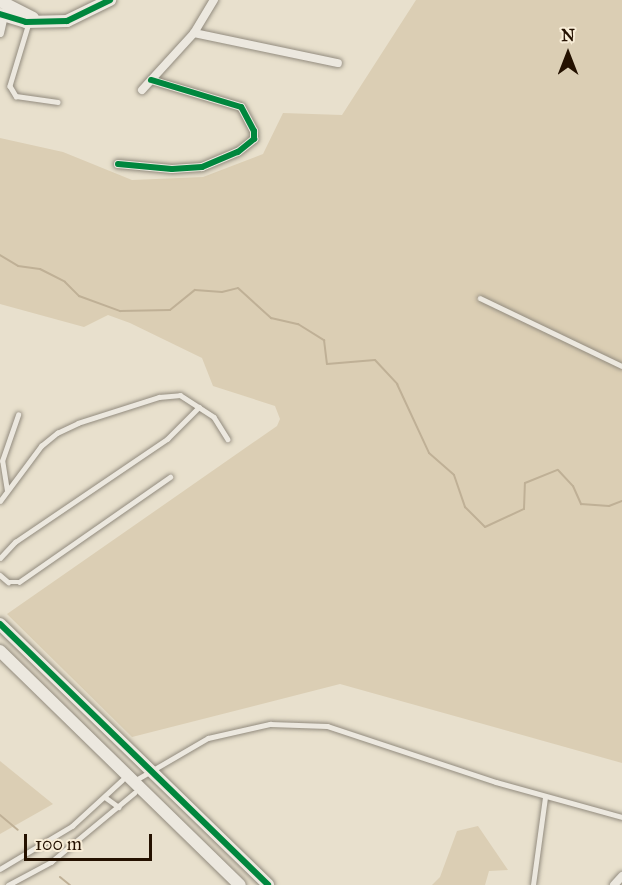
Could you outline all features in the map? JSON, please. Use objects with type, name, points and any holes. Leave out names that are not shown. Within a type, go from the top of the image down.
[{"type":"street","points":[[141,90],[194,33],[214,0]]},
{"type":"street","points":[[0,1],[30,20]]},
{"type":"street","points":[[0,33],[2,15],[49,23],[86,15],[106,1]]},
{"type":"street","points":[[194,33],[338,63]]},
{"type":"street","points":[[118,164],[172,169],[202,167],[238,152],[254,139],[254,131],[241,107],[151,80]]},
{"type":"street","points":[[0,624],[268,885]]},
{"type":"street","points":[[12,663],[26,649]]},
{"type":"street","points":[[0,651],[130,785],[240,885]]},
{"type":"street","points":[[614,885],[622,876]]},
{"type":"lane","points":[[30,20],[10,86],[16,96],[58,102]]},
{"type":"lane","points":[[480,298],[622,366]]},
{"type":"lane","points":[[0,501],[41,446],[78,423],[174,395],[214,417],[228,439]]},
{"type":"lane","points":[[0,558],[23,536],[167,439],[199,407]]},
{"type":"lane","points":[[7,492],[2,461],[18,415]]},
{"type":"lane","points":[[0,575],[8,582],[19,582],[170,477]]},
{"type":"lane","points":[[0,869],[42,846],[105,796],[130,785],[150,769],[208,738],[270,724],[327,726],[545,797],[622,817]]},
{"type":"lane","points":[[8,885],[51,862],[119,807],[130,785]]},
{"type":"lane","points":[[105,796],[119,807]]},
{"type":"lane","points":[[534,885],[545,797]]},
{"type":"shaded area","points":[[416,0],[622,0],[622,763],[340,684],[132,737],[7,614],[277,426],[280,419],[275,406],[213,386],[202,358],[130,323],[108,315],[84,327],[0,304],[0,138],[63,152],[132,180],[203,177],[263,154],[283,113],[342,115]]},
{"type":"shaded area","points":[[0,761],[53,804],[0,834]]},
{"type":"shaded area","points":[[478,826],[508,870],[489,871],[485,885],[432,885],[440,877],[457,831]]},
{"type":"waterway","points":[[0,255],[18,266],[40,269],[65,282],[79,296],[120,311],[170,310],[195,290],[222,292],[238,288],[271,318],[298,324],[324,340],[327,364],[375,360],[397,384],[429,453],[454,475],[465,507],[485,527],[524,509],[525,483],[558,470],[573,486],[581,504],[609,506],[622,501]]},
{"type":"waterway","points":[[0,815],[18,830]]},
{"type":"waterway","points":[[60,877],[70,885]]},
{"type":"cycle path","points":[[0,14],[26,22],[67,21],[110,0]]},
{"type":"cycle path","points":[[118,164],[172,169],[202,167],[238,152],[254,139],[254,131],[241,107],[151,80]]},
{"type":"cycle path","points":[[0,624],[268,885]]}]
